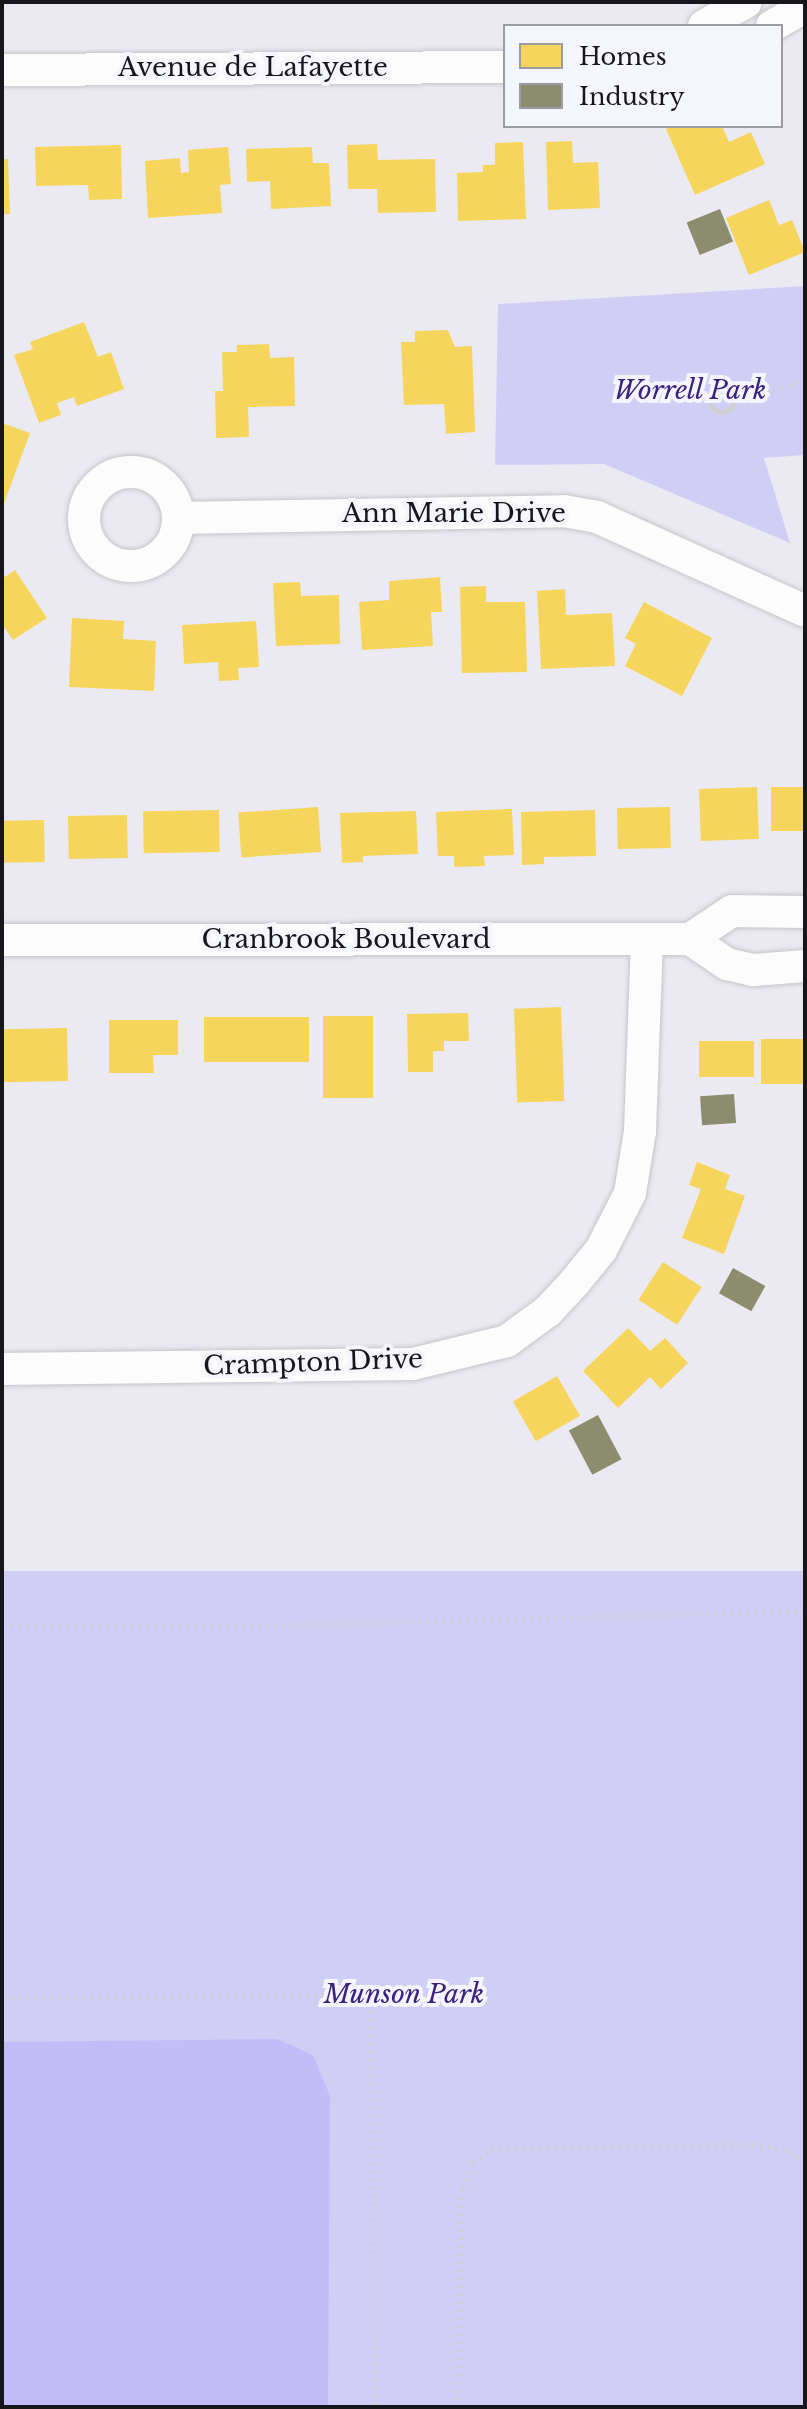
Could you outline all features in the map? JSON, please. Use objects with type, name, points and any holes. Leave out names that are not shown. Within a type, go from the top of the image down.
[{"type":"street","points":[[708,24],[746,2]]},
{"type":"street","points":[[775,24],[805,7]]},
{"type":"street","name":"Avenue de Lafayette","points":[[2,70],[503,67]]},
{"type":"street","name":"Ann Marie Drive","points":[[178,518],[564,511],[622,527],[805,611]]},
{"type":"street","points":[[805,912],[732,911],[690,939],[740,967],[805,966]]},
{"type":"street","name":"Cranbrook Boulevard","points":[[2,940],[690,939]]},
{"type":"street","name":"Crampton Drive","points":[[2,1369],[413,1364],[507,1341],[548,1311],[574,1283],[601,1250],[630,1193],[640,1131],[647,940]]},
{"type":"path","points":[[734,400],[722,388],[710,402],[722,412],[734,400],[805,381]]},
{"type":"path","points":[[2,1626],[250,1626],[805,1611]]},
{"type":"path","points":[[2,1998],[370,1995],[376,2407]]},
{"type":"path","points":[[457,2407],[462,2188],[473,2162],[482,2155],[491,2149],[752,2144],[791,2151],[805,2162]]},
{"type":"green space","name":"Worrell Park","points":[[805,286],[805,455],[764,458],[790,543],[604,464],[495,465],[498,304]]},
{"type":"green space","name":"Munson Park","points":[[2,1571],[805,1571],[805,2407],[2,2407]]},
{"type":"shaded area","points":[[277,2039],[313,2055],[330,2096],[328,2407],[2,2407],[2,2042]]},
{"type":"building: Homes","points":[[723,128],[729,142],[751,132],[765,164],[695,195],[666,129]]},
{"type":"building: Homes","points":[[572,141],[573,163],[598,162],[600,208],[548,210],[546,142]]},
{"type":"building: Homes","points":[[523,142],[526,219],[458,221],[457,173],[483,172],[483,165],[495,165],[495,143]]},
{"type":"building: Homes","points":[[377,144],[378,160],[435,159],[436,212],[378,213],[377,189],[348,189],[347,145]]},
{"type":"building: Homes","points":[[121,145],[122,199],[89,200],[88,185],[36,186],[35,147]]},
{"type":"building: Homes","points":[[228,147],[231,184],[220,185],[222,213],[148,218],[145,161],[180,158],[181,173],[189,172],[188,150]]},
{"type":"building: Homes","points":[[312,147],[313,163],[329,163],[331,206],[271,209],[270,181],[247,182],[246,149]]},
{"type":"building: Homes","points":[[2,159],[8,159],[10,214],[2,214]]},
{"type":"building: Homes","points":[[769,200],[779,225],[792,220],[805,252],[749,275],[726,218]]},
{"type":"building: Homes","points":[[84,322],[98,357],[111,352],[124,389],[77,406],[74,397],[57,403],[61,415],[39,423],[14,355],[33,349],[30,342]]},
{"type":"building: Homes","points":[[448,330],[455,347],[472,346],[475,432],[446,434],[444,404],[404,405],[401,342],[415,342],[415,331]]},
{"type":"building: Homes","points":[[269,344],[270,358],[294,357],[295,406],[248,407],[249,437],[216,438],[215,391],[223,391],[222,352],[237,352],[237,345]]},
{"type":"building: Homes","points":[[2,423],[30,433],[2,509]]},
{"type":"building: Homes","points":[[15,570],[47,618],[13,640],[5,628],[2,630],[2,573],[5,577]]},
{"type":"building: Homes","points":[[440,577],[442,612],[431,612],[433,646],[362,650],[359,602],[389,600],[389,581]]},
{"type":"building: Homes","points":[[300,582],[301,596],[339,595],[340,644],[276,646],[273,583]]},
{"type":"building: Homes","points":[[486,586],[486,602],[525,602],[527,672],[462,673],[460,587]]},
{"type":"building: Homes","points":[[565,589],[566,615],[612,613],[615,666],[541,669],[537,591]]},
{"type":"building: Homes","points":[[644,602],[712,638],[682,696],[625,666],[636,644],[625,638]]},
{"type":"building: Homes","points":[[72,618],[124,621],[123,639],[156,641],[154,691],[69,687]]},
{"type":"building: Homes","points":[[256,621],[259,667],[238,668],[239,680],[219,681],[218,662],[184,664],[182,625]]},
{"type":"building: Homes","points":[[757,787],[759,839],[701,841],[699,789]]},
{"type":"building: Homes","points":[[771,787],[805,787],[805,831],[771,831]]},
{"type":"building: Homes","points":[[318,807],[321,852],[241,857],[238,813]]},
{"type":"building: Homes","points":[[670,807],[671,848],[618,849],[617,808]]},
{"type":"building: Homes","points":[[512,809],[514,855],[484,856],[485,866],[454,867],[454,856],[438,856],[436,812]]},
{"type":"building: Homes","points":[[219,810],[220,852],[144,853],[143,811]]},
{"type":"building: Homes","points":[[595,810],[596,856],[544,857],[544,864],[522,865],[521,812]]},
{"type":"building: Homes","points":[[416,811],[418,854],[363,856],[363,862],[342,863],[340,813]]},
{"type":"building: Homes","points":[[127,815],[128,858],[69,859],[68,816]]},
{"type":"building: Homes","points":[[44,820],[45,862],[3,863],[2,821]]},
{"type":"building: Homes","points":[[561,1007],[564,1101],[517,1103],[514,1009]]},
{"type":"building: Homes","points":[[468,1013],[469,1041],[444,1041],[444,1051],[433,1051],[433,1072],[408,1072],[407,1014]]},
{"type":"building: Homes","points":[[323,1016],[373,1016],[373,1098],[323,1098]]},
{"type":"building: Homes","points":[[204,1017],[309,1017],[309,1062],[204,1062]]},
{"type":"building: Homes","points":[[109,1020],[178,1020],[178,1055],[153,1055],[154,1073],[109,1073]]},
{"type":"building: Homes","points":[[67,1028],[68,1081],[3,1082],[2,1029]]},
{"type":"building: Homes","points":[[761,1039],[805,1039],[805,1084],[761,1084]]},
{"type":"building: Homes","points":[[699,1041],[754,1041],[754,1077],[699,1077]]},
{"type":"building: Homes","points":[[697,1162],[730,1175],[725,1189],[745,1196],[724,1254],[682,1238],[701,1189],[689,1185]]},
{"type":"building: Homes","points":[[663,1262],[702,1287],[677,1325],[638,1300]]},
{"type":"building: Homes","points":[[628,1328],[650,1351],[665,1338],[688,1363],[661,1389],[650,1377],[618,1408],[583,1371]]},
{"type":"building: Homes","points":[[557,1376],[580,1416],[536,1441],[513,1402]]},
{"type":"building: Industry","points":[[720,209],[733,241],[700,255],[687,222]]},
{"type":"building: Industry","points":[[734,1094],[736,1123],[702,1125],[700,1096]]},
{"type":"building: Industry","points":[[733,1268],[765,1286],[751,1311],[719,1293]]},
{"type":"building: Industry","points":[[598,1415],[621,1459],[592,1475],[569,1430]]}]
